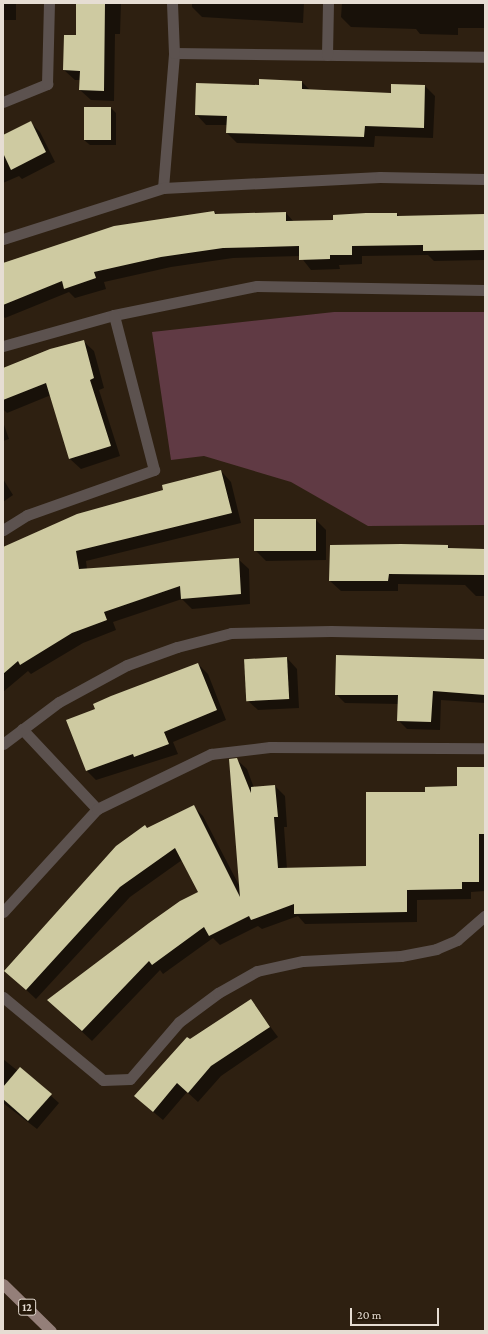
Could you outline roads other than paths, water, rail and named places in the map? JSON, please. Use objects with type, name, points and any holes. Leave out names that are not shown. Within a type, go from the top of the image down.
[{"type":"main road","name":"12","points":[[3,1284],[51,1331]]},
{"type":"street","points":[[3,102],[47,84],[49,3]]},
{"type":"street","points":[[163,188],[174,53],[172,3]]},
{"type":"street","points":[[327,55],[328,3]]},
{"type":"street","points":[[174,53],[485,57]]},
{"type":"street","points":[[3,239],[163,188],[380,177],[485,179]]},
{"type":"street","points":[[3,346],[114,315],[257,286],[485,290]]},
{"type":"street","points":[[3,530],[27,515],[154,470],[114,315]]},
{"type":"street","points":[[3,744],[59,702],[127,665],[178,647],[231,633],[331,631],[485,634]]},
{"type":"street","points":[[22,729],[97,809]]},
{"type":"street","points":[[3,912],[97,809],[211,754],[270,747],[485,748]]},
{"type":"street","points":[[3,997],[103,1080],[130,1079],[178,1022],[218,993],[257,971],[303,961],[402,956],[436,949],[457,940],[485,916]]}]
